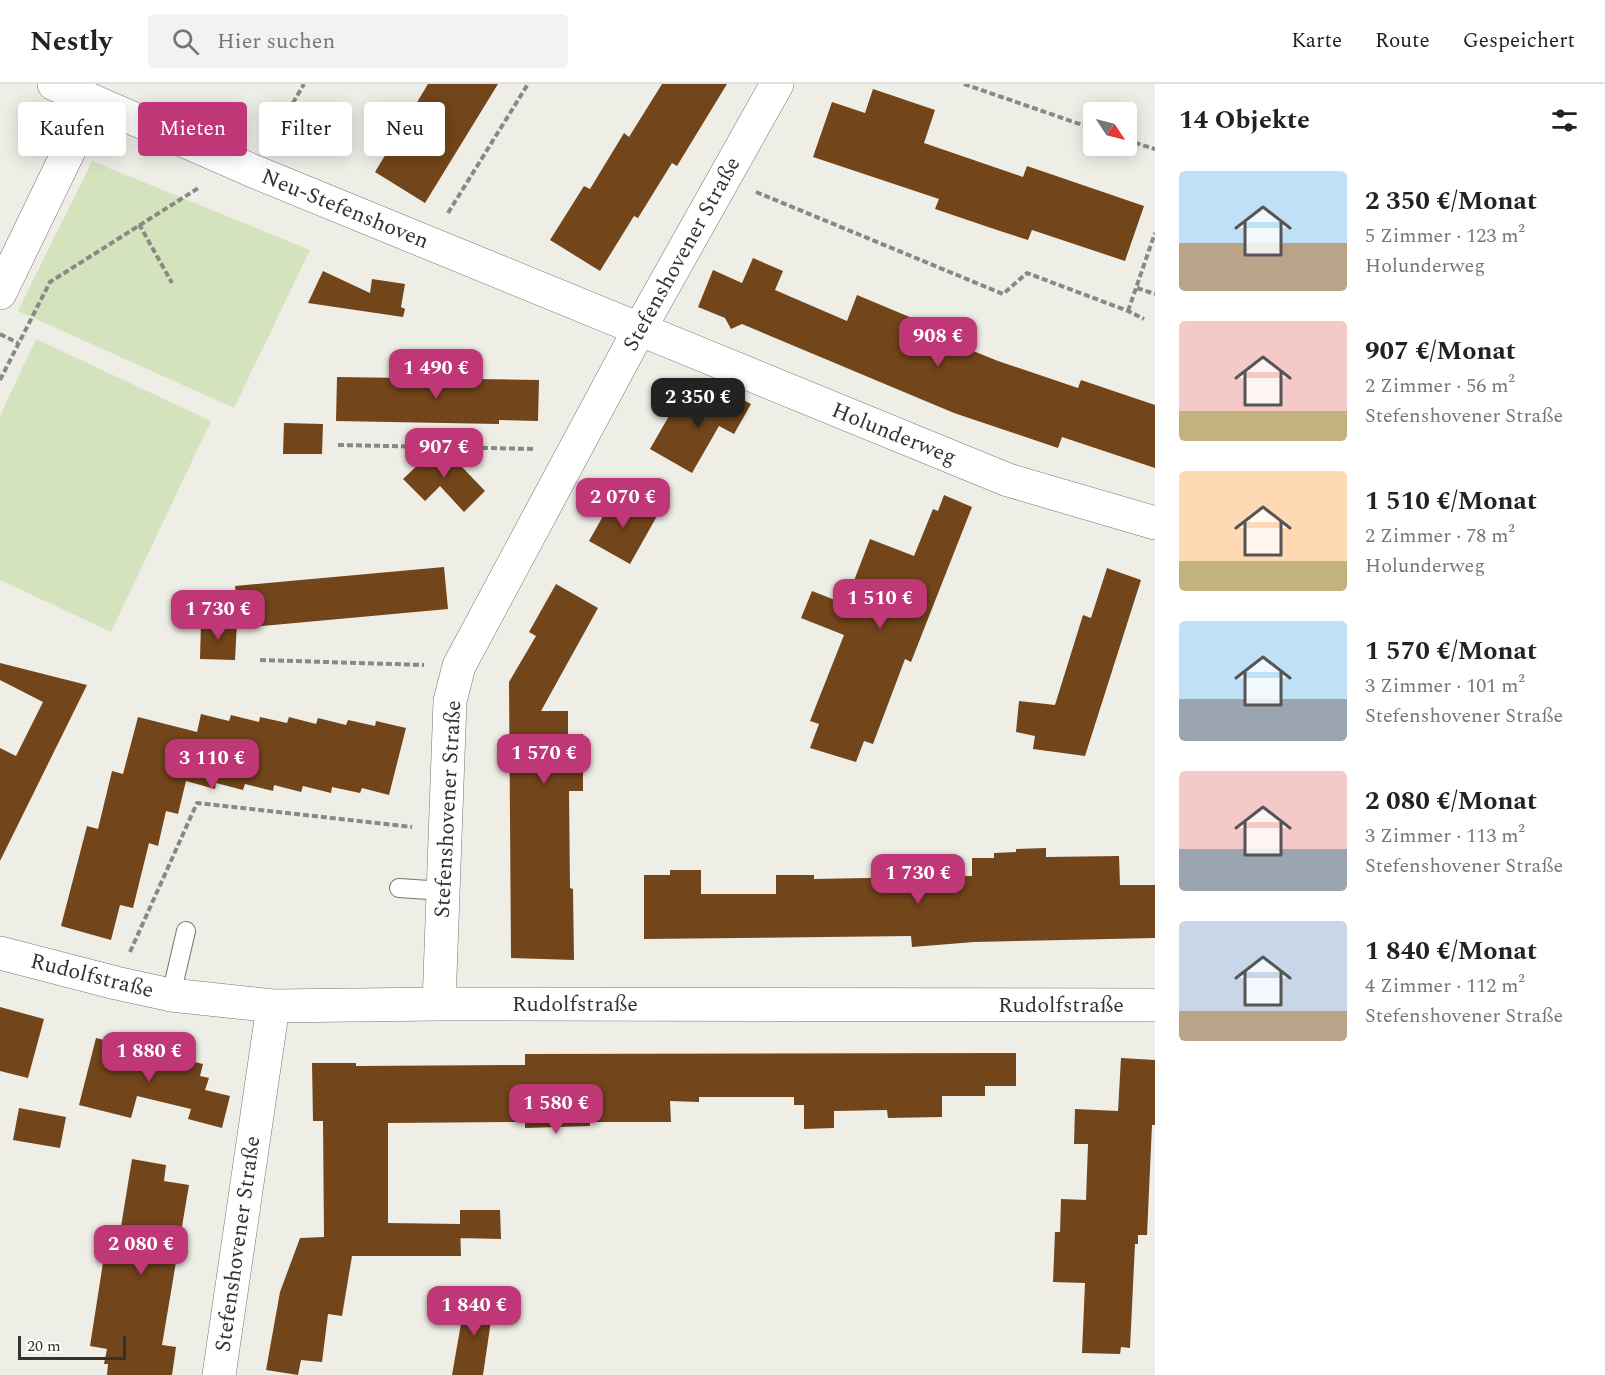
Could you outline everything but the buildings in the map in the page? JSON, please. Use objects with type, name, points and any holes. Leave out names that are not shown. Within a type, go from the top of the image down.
[{"type":"street","name":"Stefenshovener Straße","points":[[440,1004],[450,701],[459,666],[639,330],[777,84]]},
{"type":"street","name":"Neu-Stefenshoven","points":[[69,87],[138,119]]},
{"type":"street","points":[[0,293],[66,156]]},
{"type":"street","name":"Neu-Stefenshoven","points":[[220,156],[639,330]]},
{"type":"street","name":"Holunderweg","points":[[639,330],[1008,480],[1155,523]]},
{"type":"street","name":"Rudolfstraße","points":[[0,953],[171,995],[273,1006],[440,1004],[1155,1005]]},
{"type":"street","name":"Stefenshovener Straße","points":[[219,1375],[273,1006]]},
{"type":"lane","points":[[399,888],[444,891]]},
{"type":"lane","points":[[171,995],[186,931]]},
{"type":"path","points":[[253,171],[304,84]]},
{"type":"path","points":[[429,244],[528,84]]},
{"type":"path","points":[[964,84],[1083,125]]},
{"type":"path","points":[[1137,143],[1155,149]]},
{"type":"path","points":[[0,380],[50,282],[203,184],[220,156]]},
{"type":"path","points":[[724,178],[1003,294],[1027,273],[1128,311],[1143,319]]},
{"type":"path","points":[[139,224],[172,283]]},
{"type":"path","points":[[1128,311],[1155,233]]},
{"type":"path","points":[[1137,288],[1155,294]]},
{"type":"path","points":[[0,334],[18,343]]},
{"type":"path","points":[[338,445],[549,449],[571,458]]},
{"type":"path","points":[[260,660],[459,666]]},
{"type":"path","points":[[116,983],[197,804],[446,831]]},
{"type":"green space","points":[[92,161],[310,250],[234,408],[18,311]]},
{"type":"green space","points":[[36,339],[211,421],[111,632],[0,580],[0,416]]}]
